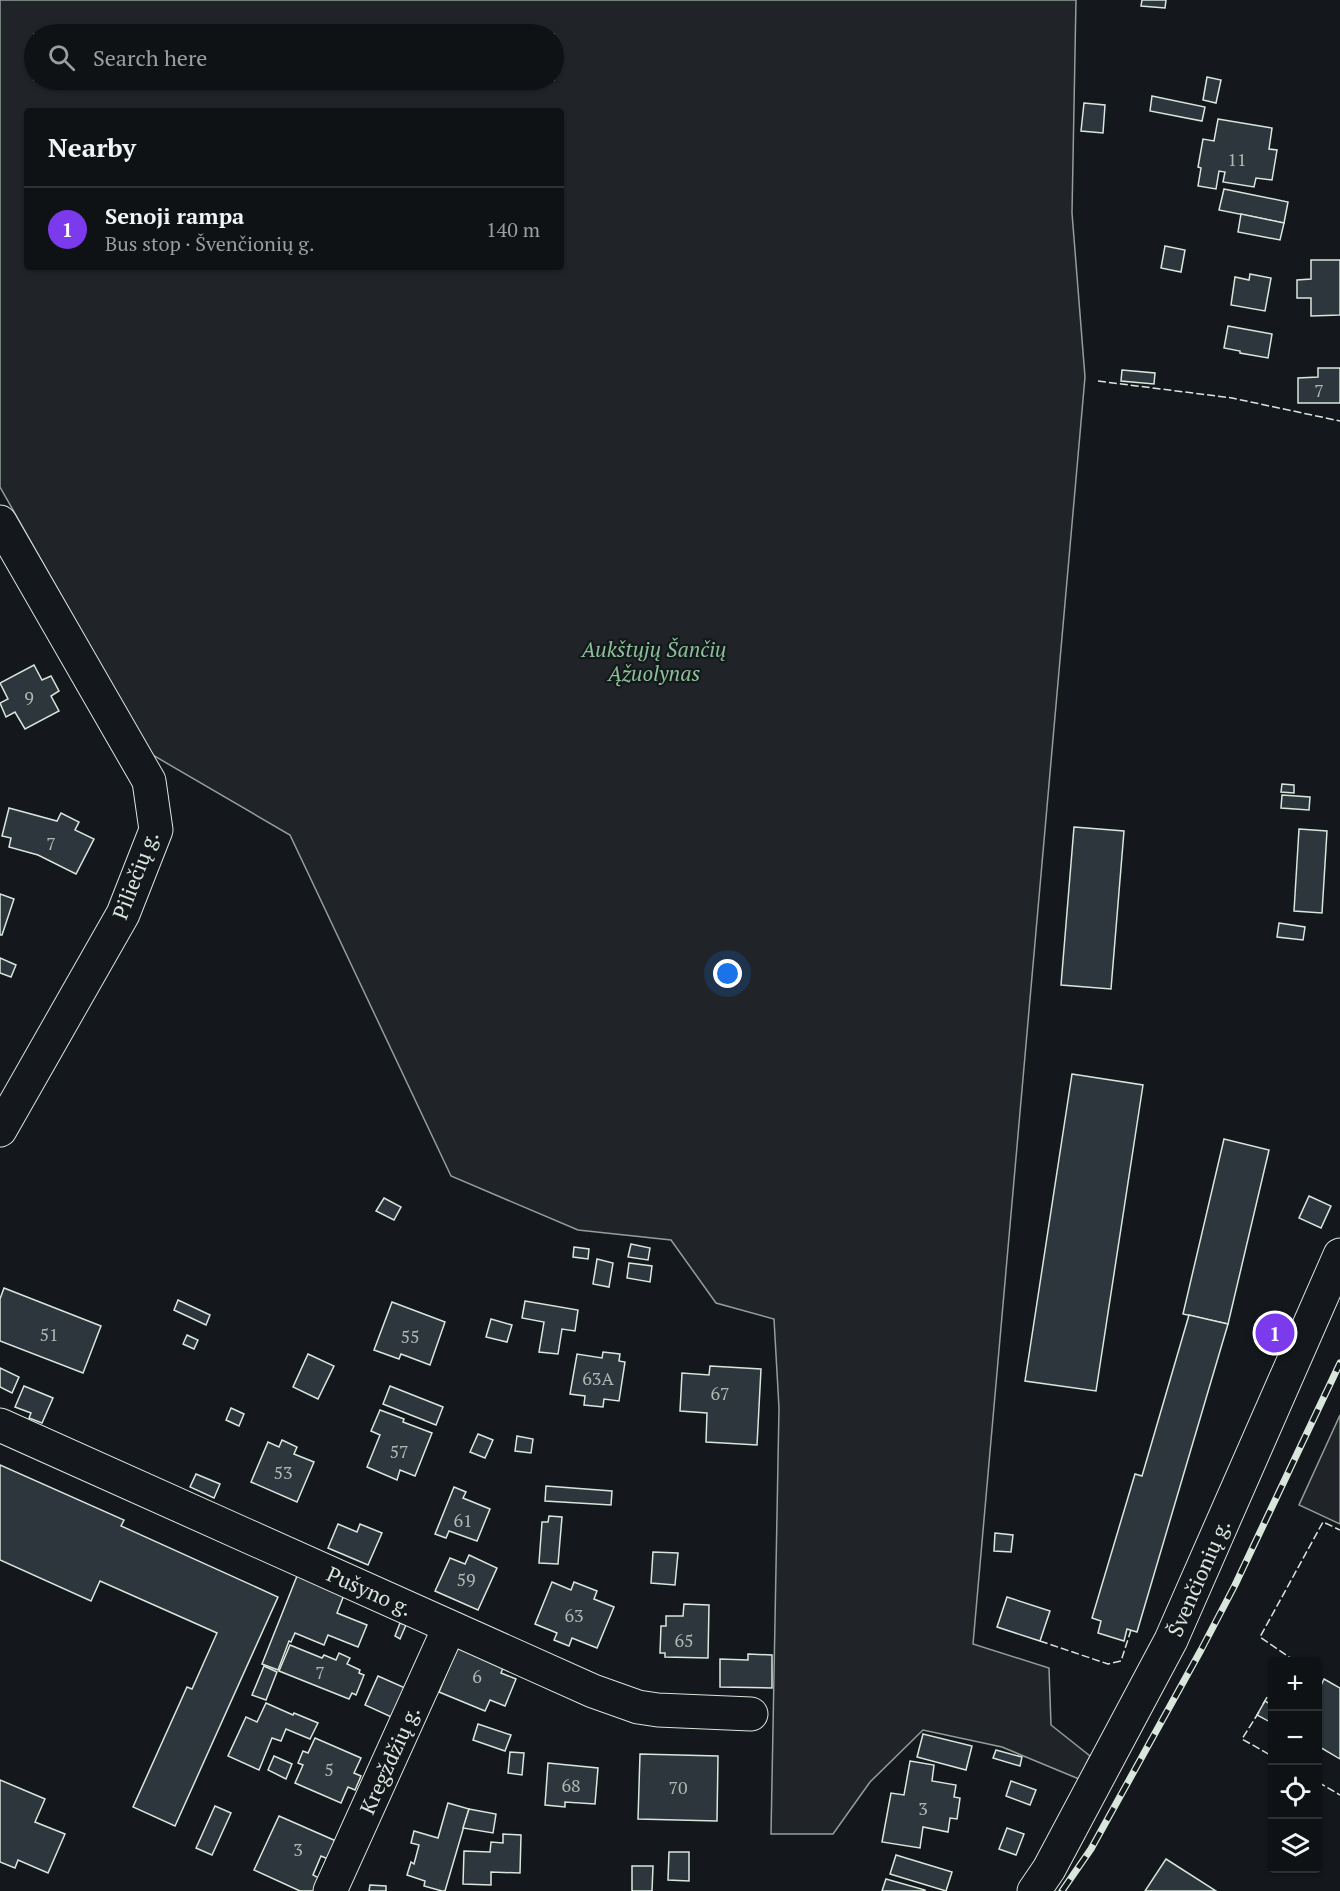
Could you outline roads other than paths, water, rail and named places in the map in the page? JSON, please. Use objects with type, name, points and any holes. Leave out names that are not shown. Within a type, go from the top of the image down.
[{"type":"street","name":"Piliečių g.","points":[[0,522],[148,780],[156,830],[123,914],[0,1130]]},
{"type":"street","name":"Švenčionių g.","points":[[1034,1891],[1049,1869],[1171,1640],[1340,1255]]},
{"type":"street","name":"Pušyno g.","points":[[0,1425],[593,1691],[638,1707],[658,1710],[751,1714]]},
{"type":"street","name":"Kregždžių g.","points":[[330,1891],[449,1628]]},
{"type":"railway","points":[[1062,1891],[1091,1849],[1201,1650],[1235,1585],[1340,1363]]},
{"type":"place","name":"Senoji rampa","points":[[1275,1333]]},
{"type":"park label","name":"Aukštųjų Šančių Ąžuolynas","points":[[654,661]]}]
